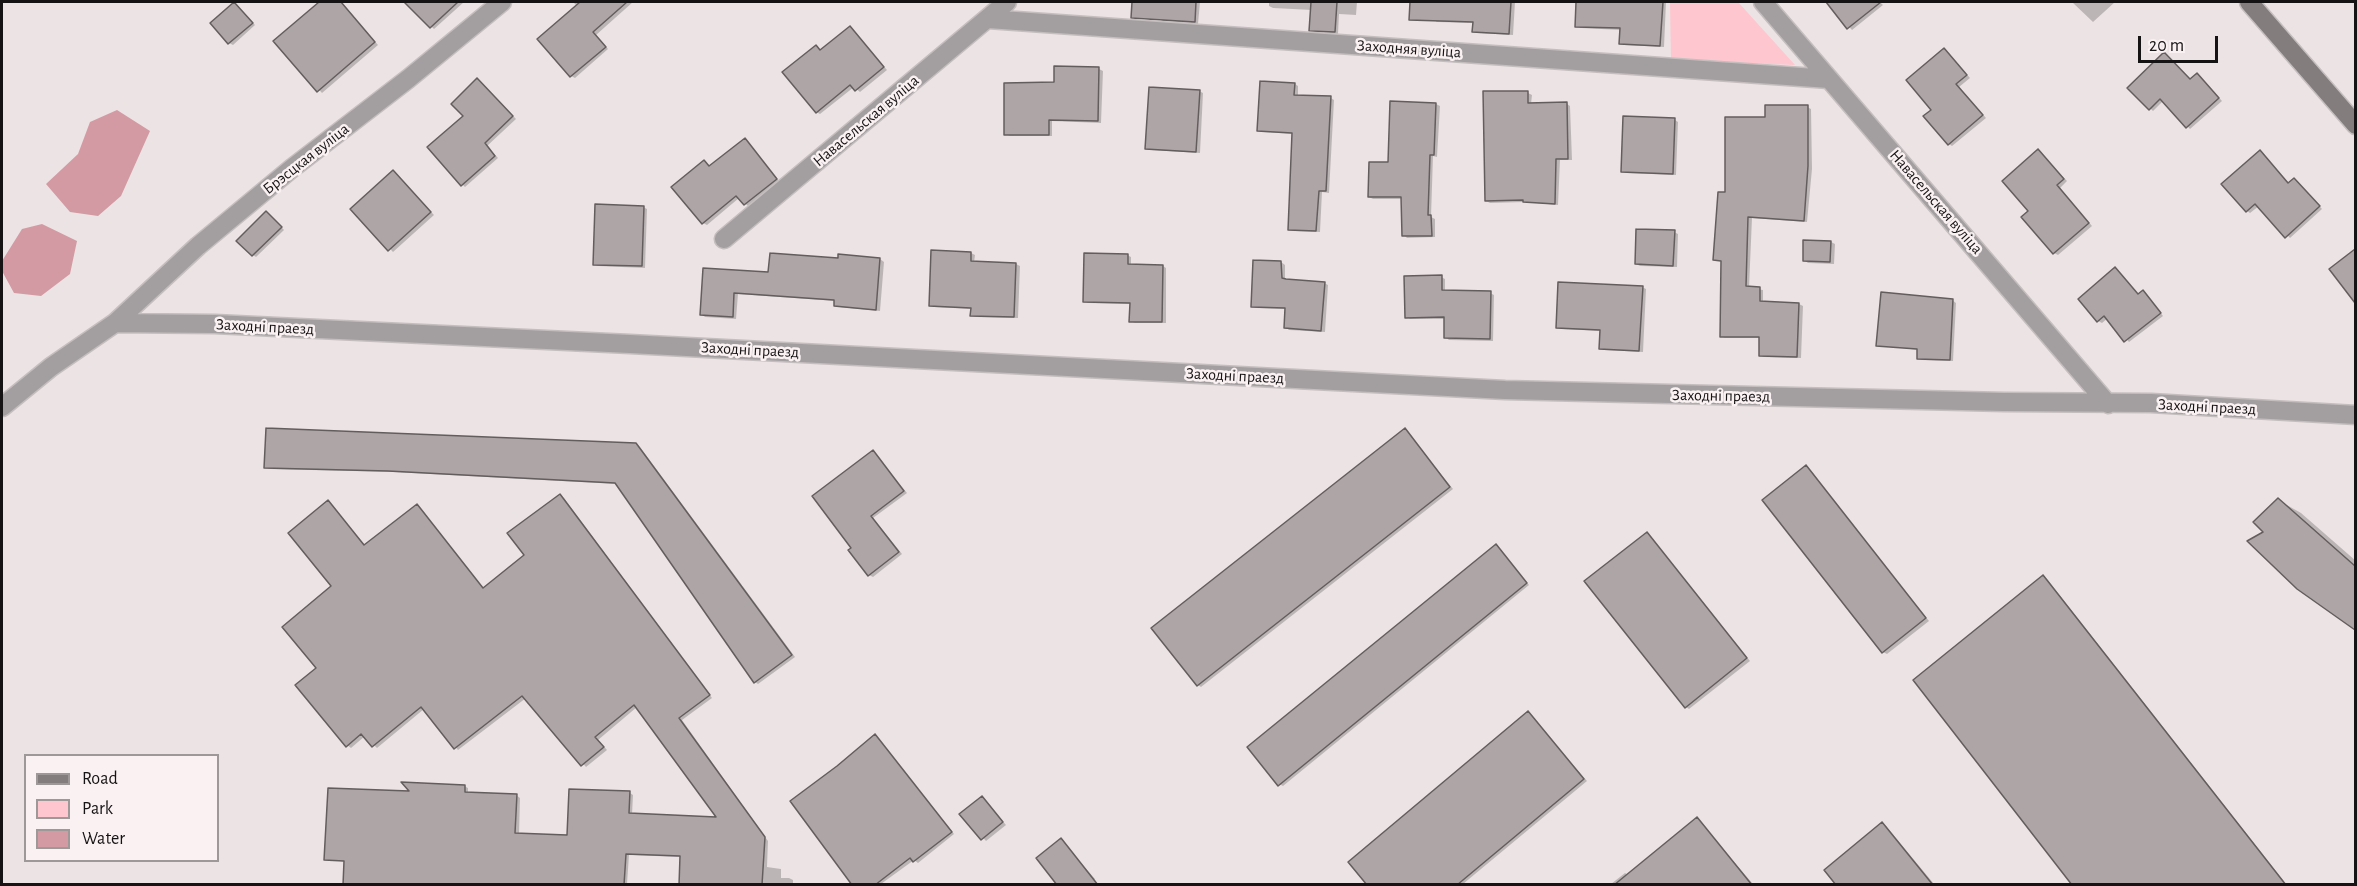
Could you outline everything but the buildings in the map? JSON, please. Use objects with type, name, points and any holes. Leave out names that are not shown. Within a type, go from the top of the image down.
[{"type":"main road","points":[[2249,2],[2355,125]]},
{"type":"street","name":"Брэсцкая вуліца","points":[[2,407],[51,366],[116,323],[206,239],[291,169],[408,80],[502,2]]},
{"type":"street","name":"Навасельская вуліца","points":[[724,239],[1007,2]]},
{"type":"street","name":"Навасельская вуліца","points":[[1763,2],[2108,404]]},
{"type":"street","name":"Заходняя вуліца","points":[[988,19],[1829,79]]},
{"type":"street","name":"Заходні праезд","points":[[116,323],[226,325],[606,343],[1505,390],[2108,404],[2151,403],[2355,415]]},
{"type":"green space","points":[[1670,2],[1738,2],[1795,65],[1671,60]]},
{"type":"water","points":[[117,110],[150,131],[121,196],[98,216],[70,212],[46,184],[78,154],[90,122]]},
{"type":"water","points":[[42,224],[77,241],[70,274],[41,296],[14,293],[2,271],[2,261],[22,229]]}]
